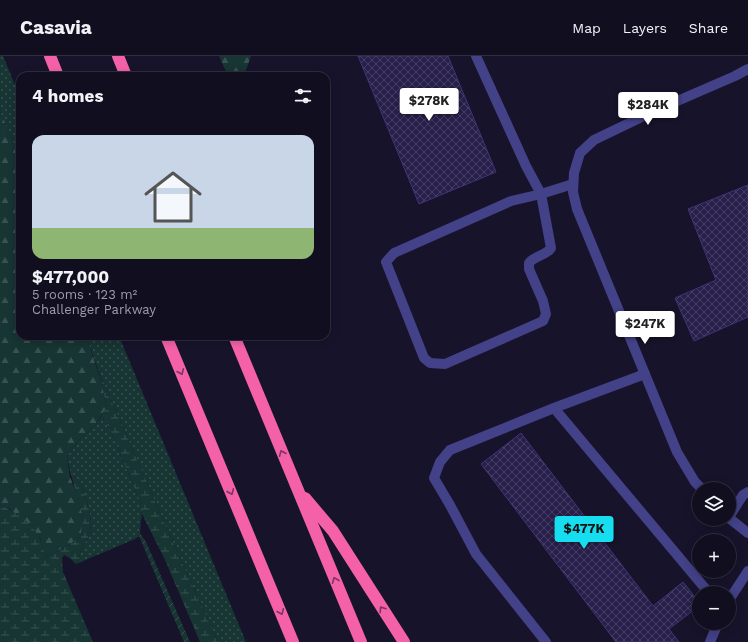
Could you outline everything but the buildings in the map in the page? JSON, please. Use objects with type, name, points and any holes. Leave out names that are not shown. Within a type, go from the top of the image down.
[{"type":"highway","points":[[50,56],[56,72]]},
{"type":"highway","points":[[118,56],[124,72]]},
{"type":"highway","points":[[168,340],[293,642]]},
{"type":"highway","points":[[236,340],[361,642]]},
{"type":"highway","points":[[297,489],[333,531],[404,642]]},
{"type":"street","points":[[476,56],[526,166],[541,194],[551,248],[548,252],[532,259],[529,263],[529,269],[543,301],[546,314],[543,321],[445,364],[430,363],[424,358],[386,262],[394,253],[511,201],[541,194],[573,184]]},
{"type":"street","points":[[696,482],[677,452],[577,209],[573,192],[574,173],[580,153],[594,140],[748,69]]},
{"type":"street","points":[[546,642],[476,554],[434,478],[440,462],[450,450],[554,408],[645,374]]},
{"type":"street","points":[[554,408],[703,586]]},
{"type":"street","points":[[736,506],[743,495],[748,492]]},
{"type":"street","points":[[736,523],[748,533]]},
{"type":"street","points":[[736,589],[748,571]]},
{"type":"street","points":[[710,642],[715,630]]},
{"type":"green space","points":[[0,56],[3,56],[16,87],[16,149],[0,111]]},
{"type":"green space","points":[[219,56],[251,56],[245,72],[226,72]]},
{"type":"green space","points":[[0,111],[16,149],[16,340],[87,340],[103,387],[106,408],[95,425],[80,439],[67,456],[70,477],[78,497],[83,517],[81,536],[69,545],[46,557],[40,538],[10,509],[0,505]]},
{"type":"green space","points":[[87,340],[121,340],[246,642],[218,642],[97,367]]},
{"type":"green space","points":[[97,367],[218,642],[200,642],[165,560],[142,514],[140,501],[110,430],[103,418],[100,418],[106,408],[103,387]]},
{"type":"green space","points":[[100,418],[103,418],[110,430],[140,501],[142,510],[140,533],[135,539],[76,564],[82,548],[91,532],[90,514],[83,487],[70,471],[67,456],[80,439],[95,425]]},
{"type":"green space","points":[[70,471],[83,487],[90,514],[91,532],[82,548],[76,564],[64,555],[62,558],[63,572],[93,642],[0,642],[0,505],[18,515],[33,528],[41,541],[46,557],[69,545],[81,536],[83,517]]},
{"type":"green space","points":[[140,533],[146,542],[190,642],[184,642],[139,536]]}]
